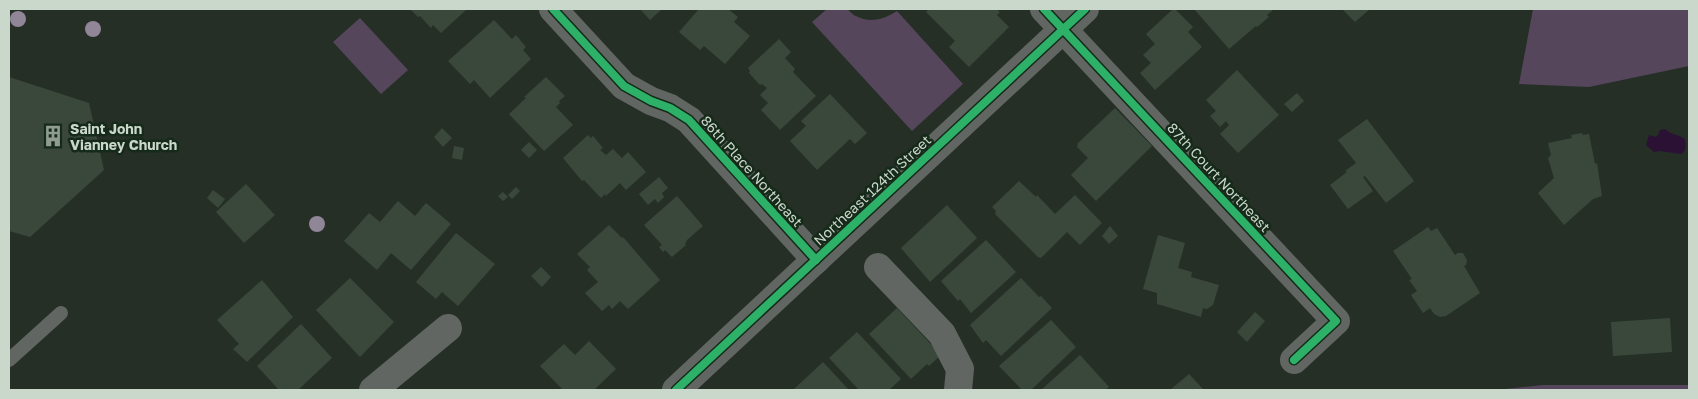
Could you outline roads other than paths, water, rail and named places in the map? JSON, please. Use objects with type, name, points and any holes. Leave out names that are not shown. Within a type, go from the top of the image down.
[{"type":"street","name":"86th Place Northeast","points":[[553,9],[624,86],[651,101],[670,108],[689,120],[816,260]]},
{"type":"street","name":"87th Court Northeast","points":[[1044,9],[1064,28],[1336,321],[1294,360]]},
{"type":"street","name":"Northeast 124th Street","points":[[676,390],[1085,9]]},
{"type":"street","points":[[878,267],[942,334],[960,369],[958,390]]},
{"type":"street","points":[[372,390],[448,328]]},
{"type":"lane","points":[[9,360],[61,312]]},
{"type":"place","name":"Saint John Vianney Church","points":[[53,136]]}]
